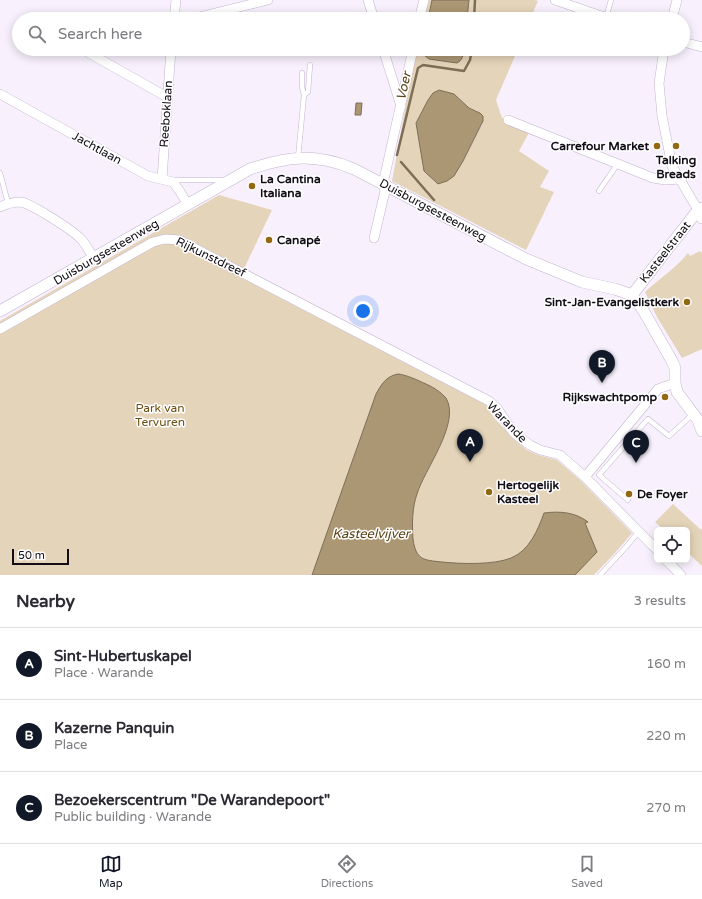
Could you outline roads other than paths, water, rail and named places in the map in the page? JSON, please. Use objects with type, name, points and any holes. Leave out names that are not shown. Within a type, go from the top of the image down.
[{"type":"street","points":[[175,12],[176,0]]},
{"type":"street","points":[[219,12],[268,0]]},
{"type":"street","points":[[368,0],[372,12]]},
{"type":"street","points":[[421,12],[424,0]]},
{"type":"street","points":[[555,0],[590,12]]},
{"type":"street","points":[[674,12],[677,0]]},
{"type":"street","points":[[690,44],[702,47]]},
{"type":"street","points":[[93,56],[167,97]]},
{"type":"street","name":"Reeboklaan","points":[[162,179],[170,56]]},
{"type":"street","points":[[385,56],[400,106]]},
{"type":"street","points":[[374,238],[385,191],[383,184],[411,56]]},
{"type":"street","points":[[663,56],[659,83],[662,116],[672,166],[701,211]]},
{"type":"street","name":"Jachtlaan","points":[[0,94],[148,176],[172,182]]},
{"type":"street","points":[[508,120],[654,178],[666,180],[679,179]]},
{"type":"street","name":"Duisburgsesteenweg","points":[[0,312],[250,169],[273,161],[298,158],[311,158],[341,164],[364,173],[548,269],[586,283],[615,289],[632,295]]},
{"type":"street","points":[[172,182],[188,205]]},
{"type":"street","points":[[4,205],[21,202],[74,232],[81,239],[94,259]]},
{"type":"street","name":"Kasteelstraat","points":[[632,295],[701,211]]},
{"type":"street","name":"Rijkunstdreef","points":[[0,329],[153,242],[172,238],[204,252],[380,345]]},
{"type":"street","points":[[632,295],[643,310],[672,361],[675,370],[675,383],[679,394],[698,417],[702,431]]},
{"type":"street","name":"Warande","points":[[380,345],[489,401],[497,408],[513,432],[530,445],[540,450],[560,455],[585,477],[654,547]]},
{"type":"street","points":[[585,477],[658,389],[675,383]]},
{"type":"street","points":[[669,563],[680,575]]},
{"type":"lane","points":[[609,12],[611,0]]},
{"type":"lane","points":[[304,95],[308,92],[310,65]]},
{"type":"lane","points":[[298,158],[304,95],[302,87],[302,73]]},
{"type":"lane","points":[[600,191],[606,179],[610,177],[617,164]]},
{"type":"lane","points":[[0,173],[4,205]]},
{"type":"lane","points":[[172,182],[177,180],[232,180]]},
{"type":"lane","points":[[628,500],[599,475],[648,419],[669,436],[698,417]]},
{"type":"lane","points":[[600,575],[626,547],[638,531]]},
{"type":"water","points":[[432,0],[469,0],[468,12],[429,12]]},
{"type":"water","points":[[425,56],[462,56],[457,63],[429,59]]},
{"type":"water","points":[[439,90],[454,94],[469,108],[480,113],[483,116],[483,121],[454,176],[447,181],[438,184],[424,171],[416,123],[428,100],[433,93]]},
{"type":"water","points":[[356,103],[362,103],[361,115],[355,115]]},
{"type":"water","name":"Kasteelvijver","points":[[398,374],[405,375],[437,390],[446,398],[449,408],[449,420],[445,433],[421,484],[414,505],[413,539],[418,555],[425,559],[450,563],[496,562],[504,560],[517,555],[528,545],[536,533],[544,513],[567,513],[578,516],[588,522],[585,523],[597,552],[575,575],[312,575],[376,394],[387,379]]},
{"type":"waterway","name":"Voer","points":[[474,12],[475,0]]},
{"type":"waterway","name":"Voer","points":[[397,155],[418,68],[423,65],[464,71],[471,56]]},
{"type":"waterway","name":"Voer","points":[[401,162],[434,200]]},
{"type":"place","name":"Carrefour Market","points":[[657,146]]},
{"type":"place","name":"Talking Breads","points":[[676,146]]},
{"type":"place","name":"La Cantina Italiana","points":[[252,186]]},
{"type":"place","name":"Canapé","points":[[269,240]]},
{"type":"place","name":"Sint-Jan-Evangelistkerk","points":[[687,302]]},
{"type":"place","name":"Kazerne Panquin","points":[[602,383]]},
{"type":"place","name":"Rijkswachtpomp","points":[[665,397]]},
{"type":"place","name":"Sint-Hubertuskapel","points":[[470,462]]},
{"type":"place","name":"Bezoekerscentrum \"De Warandepoort\"","points":[[636,463]]},
{"type":"place","name":"Hertogelijk Kasteel","points":[[489,492]]},
{"type":"place","name":"De Foyer","points":[[629,494]]},
{"type":"park label","name":"Park van Tervuren","points":[[160,415]]}]
